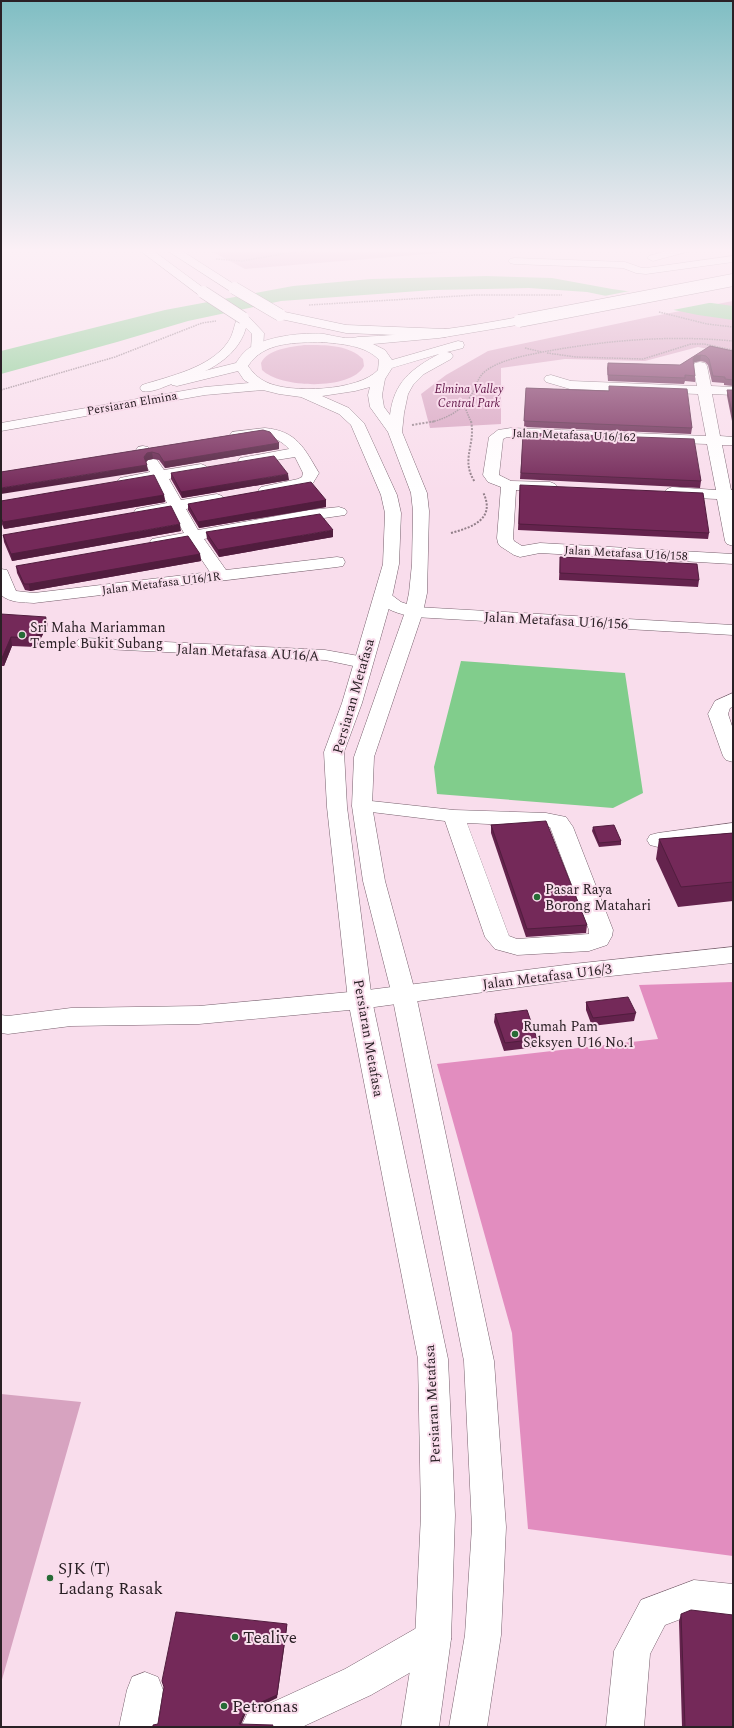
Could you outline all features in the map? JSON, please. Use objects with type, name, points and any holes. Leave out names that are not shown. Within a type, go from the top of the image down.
[{"type":"main road","points":[[146,388],[195,372],[213,362],[234,343],[239,330]]},
{"type":"main road","points":[[255,330],[258,333],[257,349]]},
{"type":"main road","points":[[307,330],[322,338]]},
{"type":"main road","points":[[366,330],[408,333],[451,333]]},
{"type":"main road","points":[[345,341],[391,340],[470,330]]},
{"type":"main road","points":[[382,371],[384,358],[377,351],[345,341],[322,338],[298,339],[276,343],[257,349],[246,357],[241,366],[244,373],[252,380],[264,386],[282,390],[304,400],[326,392],[349,389],[369,383],[382,371],[426,353],[534,330]]},
{"type":"main road","points":[[400,429],[400,394],[410,381],[424,368],[471,343]]},
{"type":"main road","name":"Persiaran Elmina","points":[[1,414],[146,388],[241,366]]},
{"type":"main road","points":[[700,366],[706,390],[714,440],[728,495],[733,541]]},
{"type":"main road","name":"Persiaran Metafasa","points":[[382,371],[375,395],[377,408],[400,429],[419,493],[421,511],[420,564],[418,593],[414,612],[364,757],[362,806],[374,881],[404,996],[479,1361],[489,1527],[483,1635],[468,1727]]},
{"type":"main road","points":[[551,379],[570,385],[733,391]]},
{"type":"main road","name":"Persiaran Elmina","points":[[1,426],[205,390],[264,386]]},
{"type":"main road","name":"Persiaran Metafasa","points":[[304,400],[344,411],[358,423],[389,495],[393,513],[391,564],[352,703],[334,752],[337,808],[360,1000],[433,1358],[438,1515],[433,1639],[420,1727]]},
{"type":"main road","points":[[141,402],[262,401],[289,405]]},
{"type":"main road","points":[[226,437],[264,431],[284,435],[300,452],[311,473],[308,480],[296,485],[248,494]]},
{"type":"main road","name":"Jalan Metafasa U16/162","points":[[509,485],[493,480],[491,475],[496,437],[503,433],[511,432],[714,440]]},
{"type":"main road","points":[[714,440],[733,441]]},
{"type":"main road","points":[[128,452],[151,449],[160,476],[194,535],[221,575]]},
{"type":"main road","points":[[230,464],[300,452]]},
{"type":"main road","points":[[107,484],[214,466]]},
{"type":"main road","points":[[509,485],[565,487]]},
{"type":"main road","name":"Jalan Metafasa U16/158","points":[[509,485],[505,538],[506,542],[520,552],[540,548],[733,559]]},
{"type":"main road","points":[[660,492],[728,495]]},
{"type":"main road","points":[[124,515],[233,496]]},
{"type":"main road","points":[[140,545],[310,515],[338,512]]},
{"type":"main road","name":"Jalan Metafasa U16/1R","points":[[1,574],[6,591],[11,596],[34,598],[337,562]]},
{"type":"main road","name":"Jalan Metafasa U16/156","points":[[379,609],[392,614],[414,612],[733,630]]},
{"type":"main road","name":"Jalan Metafasa AU16/A","points":[[85,643],[325,656],[363,662]]},
{"type":"main road","points":[[733,699],[722,705],[718,714],[733,756]]},
{"type":"main road","points":[[362,806],[454,816],[546,819],[558,822],[562,827],[601,930],[602,935],[599,939],[589,943],[517,947],[500,943],[494,930],[454,816]]},
{"type":"main road","points":[[658,840],[733,830]]},
{"type":"main road","name":"Jalan Metafasa U16/3","points":[[1,1024],[8,1025],[71,1017],[199,1014],[404,996],[574,972],[733,955]]},
{"type":"main road","points":[[625,1727],[632,1651],[653,1612],[694,1598],[733,1602]]},
{"type":"main road","points":[[260,1727],[358,1682],[433,1639]]},
{"type":"main road","points":[[138,1727],[145,1690]]},
{"type":"path","points":[[400,429],[425,424],[445,417],[459,409],[470,399],[479,376],[490,368],[508,361],[582,344],[696,337],[733,341]]},
{"type":"path","points":[[525,348],[576,357],[643,359],[691,344],[704,344],[733,350]]},
{"type":"green space","name":"Elmina Valley Central Park","points":[[589,330],[733,330],[733,354],[698,347],[645,361],[565,359],[501,368],[501,424],[430,428],[421,394],[446,375],[488,351]]},
{"type":"green space","points":[[304,345],[335,346],[350,350],[363,359],[364,366],[357,374],[345,380],[315,384],[284,380],[271,376],[262,370],[261,363],[264,358],[274,352]]},
{"type":"green space","points":[[1,1394],[81,1402],[1,1683]]},
{"type":"shaded area","points":[[86,330],[159,330],[1,374],[1,351]]},
{"type":"shaded area","points":[[461,661],[625,673],[643,793],[613,808],[437,794],[434,767]]},
{"type":"shaded area","points":[[733,982],[733,1556],[528,1529],[512,1333],[437,1064],[658,1039],[639,985]]},
{"type":"building","points":[[710,346],[733,351],[733,380],[725,379],[725,377],[713,376],[709,359],[706,356],[701,355],[695,356],[693,359],[695,376],[685,375],[685,378],[608,375],[608,363],[680,365]]},
{"type":"building","points":[[609,386],[687,389],[692,428],[524,421],[526,388],[609,391]]},
{"type":"building","points":[[727,390],[733,390],[733,416]]},
{"type":"building","points":[[263,430],[270,432],[279,443],[164,462],[159,454],[152,452],[147,453],[144,457],[147,465],[1,488],[1,472]]},
{"type":"building","points":[[523,433],[694,439],[701,481],[521,473]]},
{"type":"building","points":[[274,456],[288,474],[181,492],[171,473]]},
{"type":"building","points":[[154,475],[164,495],[3,522],[1,518],[1,501]]},
{"type":"building","points":[[311,482],[326,500],[198,522],[188,504]]},
{"type":"building","points":[[520,485],[703,493],[709,533],[519,524]]},
{"type":"building","points":[[171,506],[180,524],[11,554],[3,535]]},
{"type":"building","points":[[320,514],[333,530],[218,550],[206,532]]},
{"type":"building","points":[[188,536],[200,554],[29,584],[24,584],[16,566]]},
{"type":"building","points":[[560,557],[697,564],[699,580],[560,573]]},
{"type":"building","name":"Sri Maha Mariamman Temple Bukit Subang","points":[[1,614],[46,617],[35,638],[11,637],[1,658]]},
{"type":"building","points":[[546,821],[587,925],[527,929],[491,825]]},
{"type":"building","points":[[614,825],[621,841],[599,843],[593,827]]},
{"type":"building","points":[[733,833],[733,882],[681,887],[659,839]]},
{"type":"building","points":[[628,997],[636,1013],[593,1018],[586,1002]]},
{"type":"building","name":"Rumah Pam Seksyen U16 No.1","points":[[527,1010],[537,1039],[505,1043],[495,1014]]},
{"type":"building","points":[[691,1610],[733,1615],[733,1727],[685,1727],[681,1614]]},
{"type":"building","points":[[176,1612],[287,1624],[277,1695],[246,1709],[239,1724],[273,1725],[272,1727],[153,1727],[153,1725],[158,1724],[164,1687],[162,1681]]},
{"type":"place","name":"Sri Maha Mariamman Temple Bukit Subang","points":[[22,635]]},
{"type":"place","name":"Pasar Raya Borong Matahari","points":[[537,897]]},
{"type":"place","name":"Rumah Pam Seksyen U16 No.1","points":[[515,1034]]},
{"type":"place","name":"SJK (T) Ladang Rasak","points":[[50,1578]]},
{"type":"place","name":"Tealive","points":[[235,1637]]},
{"type":"place","name":"Petronas","points":[[224,1706]]}]
